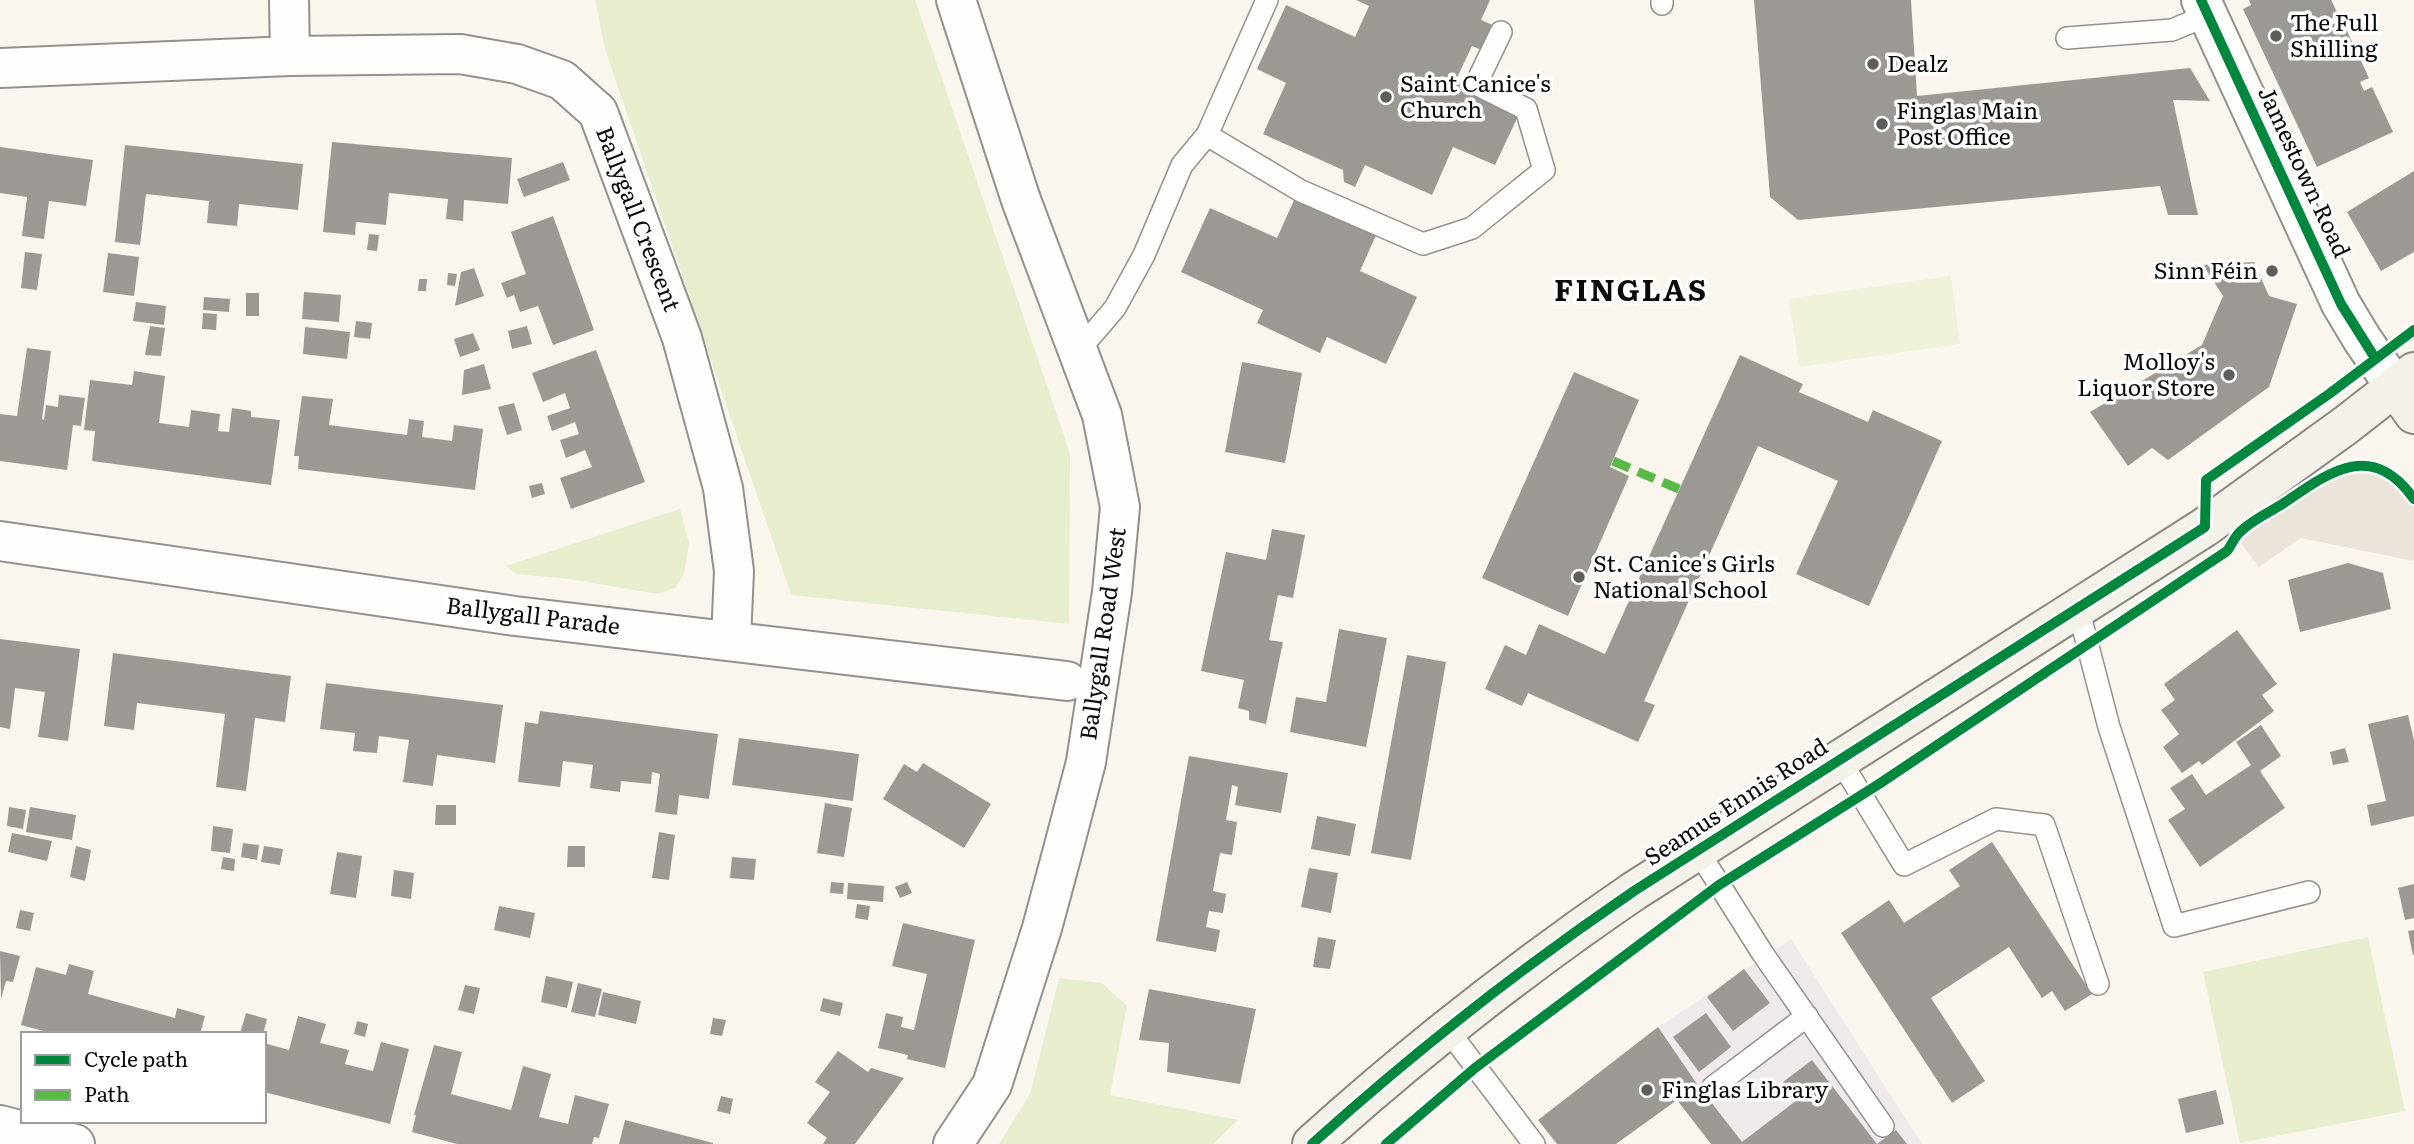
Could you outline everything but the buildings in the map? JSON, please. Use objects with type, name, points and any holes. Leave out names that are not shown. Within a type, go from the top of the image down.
[{"type":"main road","name":"Seamus Ennis Road","points":[[1312,1144],[1447,1029],[1564,938],[2205,527],[2408,391]]},
{"type":"street","points":[[289,0],[290,56]]},
{"type":"street","name":"Ballygall Road West","points":[[953,1144],[992,1084],[1042,928],[1086,762],[1112,592],[1120,507],[1102,415],[1021,201],[956,0]]},
{"type":"street","name":"Jamestown Road","points":[[2205,8],[2341,304],[2362,340],[2408,391]]},
{"type":"street","name":"Ballygall Crescent","points":[[0,68],[290,56],[460,54],[517,64],[562,80],[598,112],[682,338],[723,488],[734,571],[731,640]]},
{"type":"street","name":"Ballygall Parade","points":[[0,541],[515,616],[1067,681]]},
{"type":"street","points":[[0,1125],[75,1144]]},
{"type":"lane","points":[[1079,350],[1115,308],[1144,255],[1182,165],[1207,135],[1267,0]]},
{"type":"lane","points":[[2067,38],[2172,30],[2205,8]]},
{"type":"lane","points":[[1207,135],[1301,191],[1423,244],[1472,228],[1544,170],[1526,109],[1476,84],[1501,32]]},
{"type":"lane","points":[[2078,608],[2109,727],[2174,926],[2309,892]]},
{"type":"lane","points":[[1840,760],[1904,865],[1996,819],[2043,825],[2098,984]]},
{"type":"lane","points":[[1698,851],[1763,954],[1883,1126]]},
{"type":"lane","points":[[1713,1087],[1807,1016]]},
{"type":"lane","points":[[1447,1029],[1534,1144]]},
{"type":"shaded area","points":[[2348,466],[2383,471],[2402,483],[2414,499],[2414,561],[2301,538],[2259,567],[2236,537],[2325,476]]},
{"type":"shaded area","points":[[1791,939],[1922,1144],[1711,1144],[1677,1100],[1697,1084],[1658,1027]]},
{"type":"green space","points":[[595,0],[915,0],[1070,453],[1069,624],[791,595],[605,49]]},
{"type":"green space","points":[[1951,276],[1960,344],[1799,367],[1789,299]]},
{"type":"green space","points":[[680,509],[689,543],[684,574],[675,588],[657,594],[570,579],[516,574],[506,566]]},
{"type":"green space","points":[[2368,937],[2405,1111],[2240,1143],[2203,972]]},
{"type":"green space","points":[[1059,978],[1102,983],[1127,1006],[1110,1095],[1238,1120],[1213,1144],[999,1144],[1030,1094]]},
{"type":"marked path","points":[[1613,461],[1679,489]]},
{"type":"cycle path","points":[[2201,0],[2341,304],[2375,358]]},
{"type":"cycle path","points":[[1312,1144],[1389,1076],[1469,1012],[1634,891],[2205,527],[2206,480],[2329,394],[2414,330]]},
{"type":"cycle path","points":[[1386,1144],[1475,1068],[1719,885],[1879,784],[2227,551],[2239,533],[2254,521],[2318,481],[2351,467],[2367,466],[2383,470],[2398,481],[2414,499]]},
{"type":"place","name":"The Full Shilling","points":[[2276,36]]},
{"type":"place","name":"Dealz","points":[[1873,64]]},
{"type":"place","name":"Saint Canice's Church","points":[[1386,97]]},
{"type":"place","name":"Finglas Main Post Office","points":[[1882,124]]},
{"type":"place","name":"Sinn Féin","points":[[2272,271]]},
{"type":"place","name":"Molloy's Liquor Store","points":[[2229,375]]},
{"type":"place","name":"St. Canice's Girls National School","points":[[1579,577]]},
{"type":"place","name":"Finglas Library","points":[[1647,1090]]},
{"type":"district","name":"FINGLAS","points":[[1631,291]]}]
